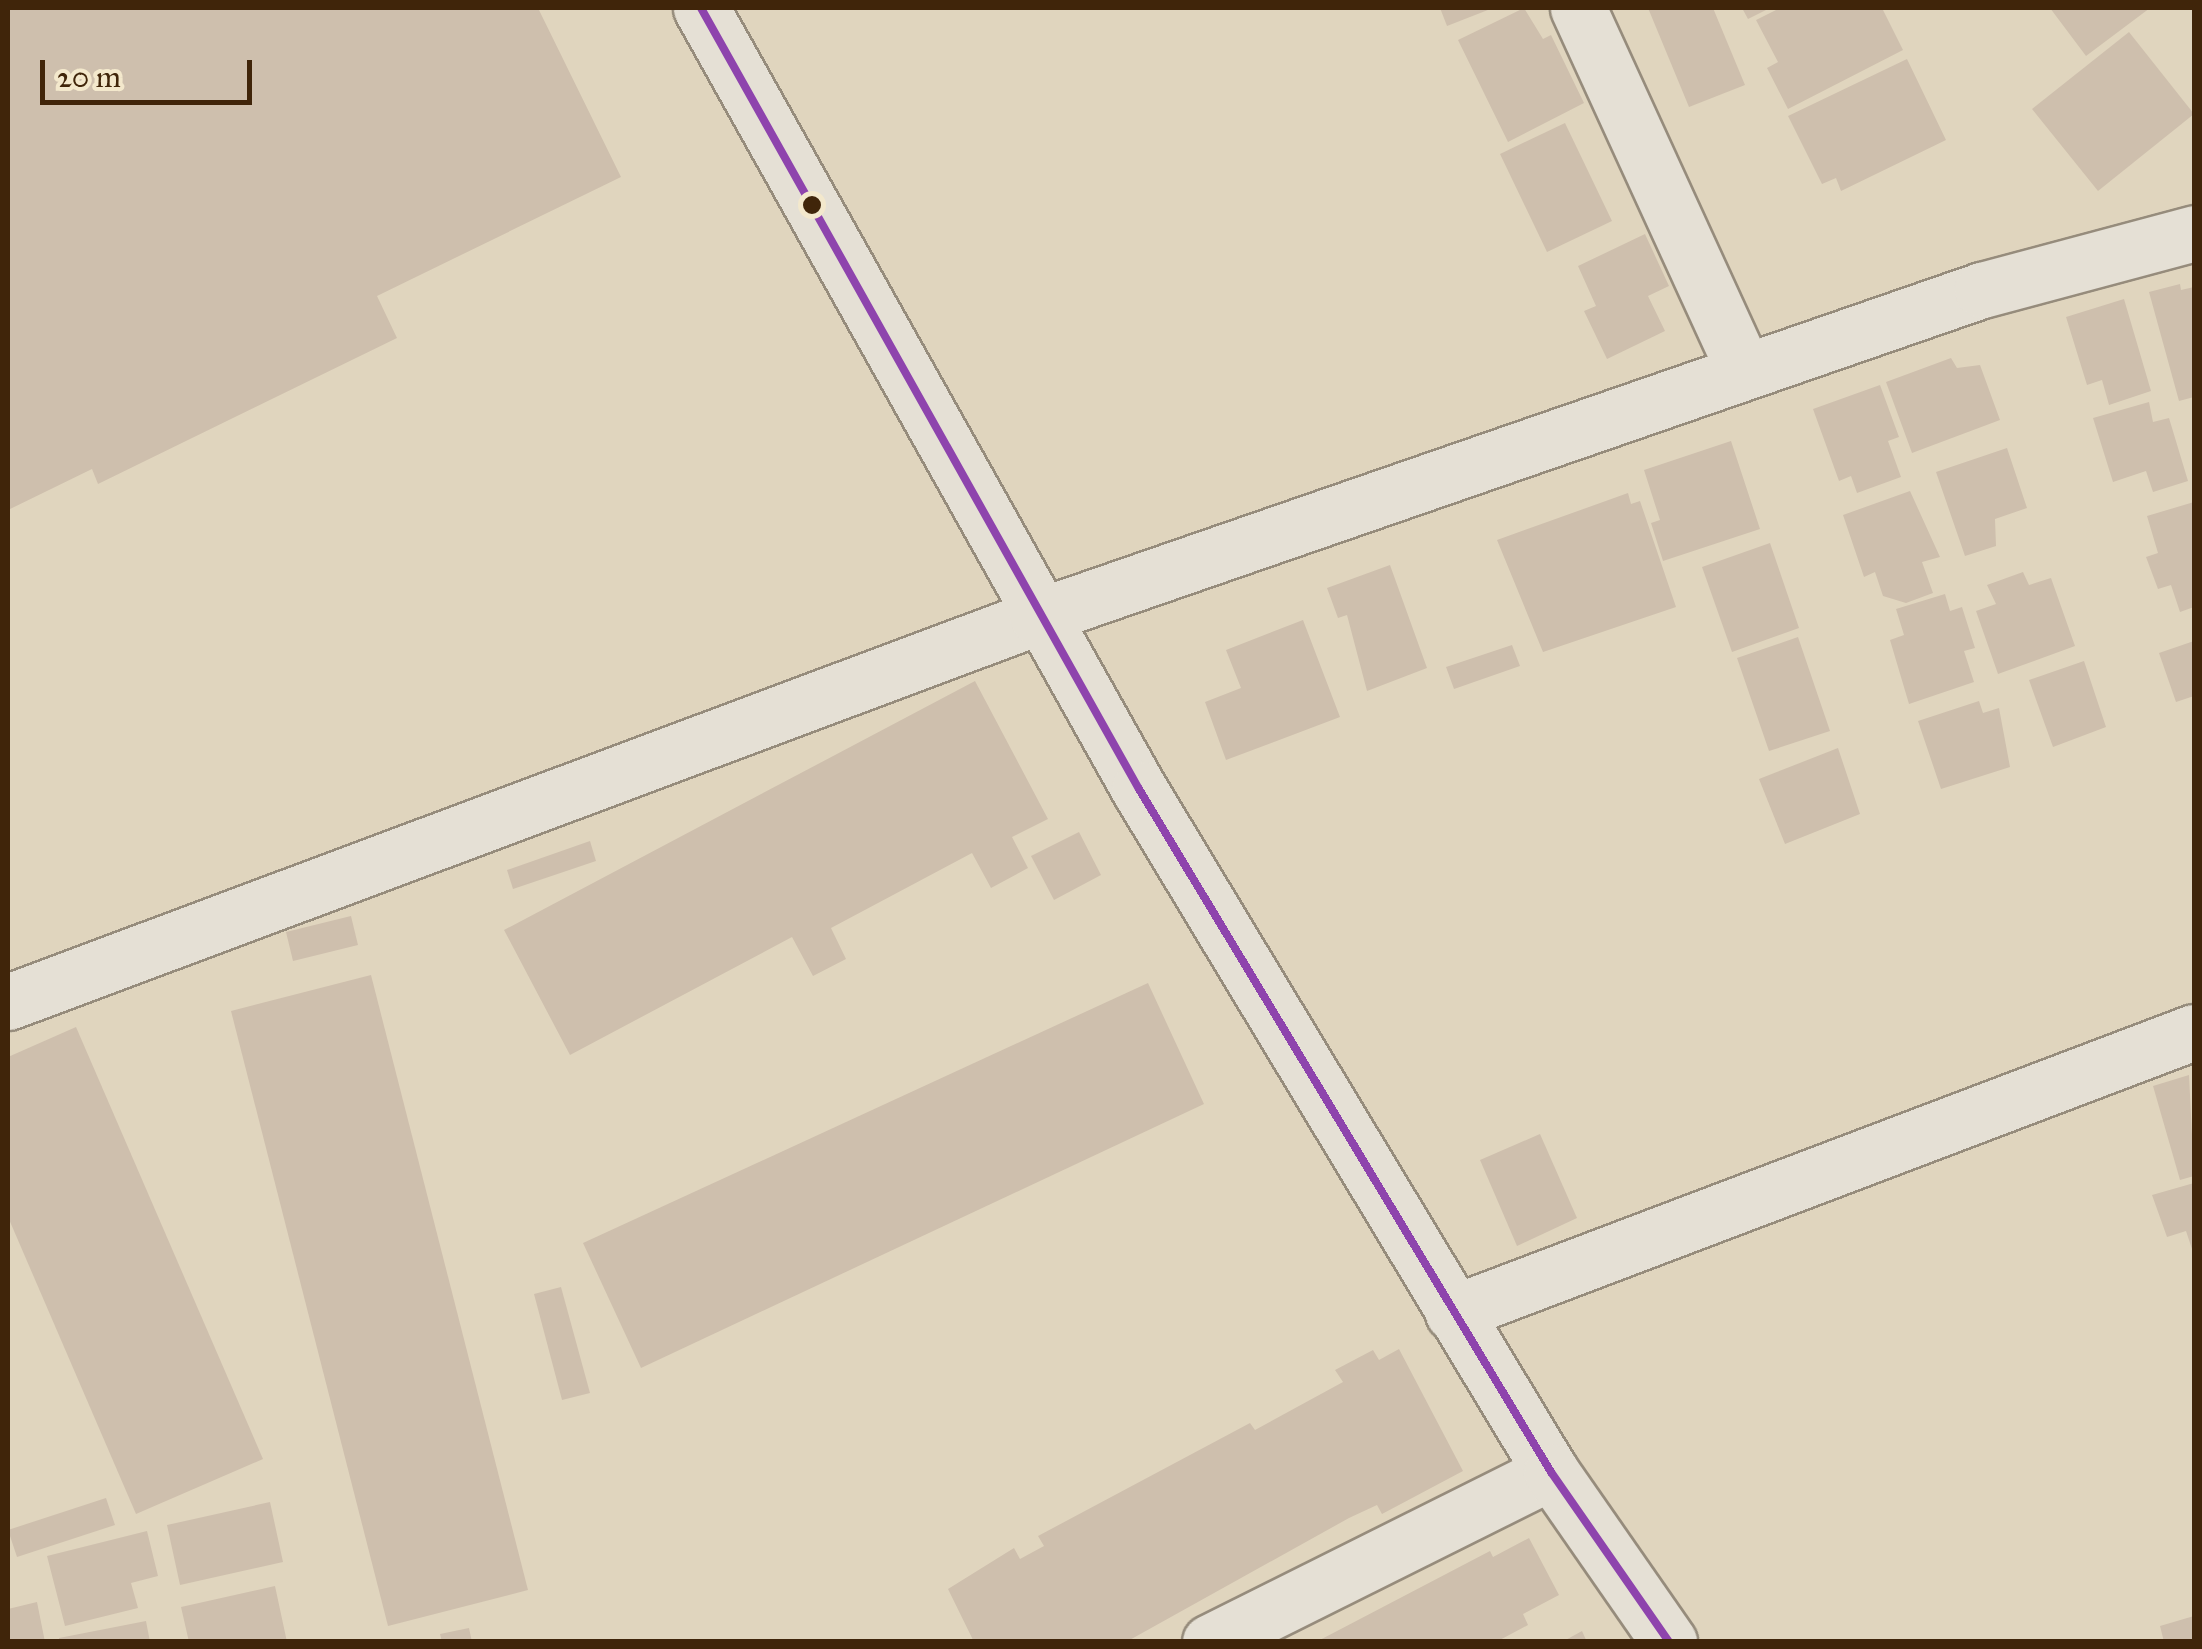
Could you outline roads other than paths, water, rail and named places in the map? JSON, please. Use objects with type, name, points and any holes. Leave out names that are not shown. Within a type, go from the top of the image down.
[{"type":"street","points":[[700,8],[1038,616],[1453,1313],[1551,1472],[1670,1642]]},
{"type":"street","points":[[1578,8],[1744,370]]},
{"type":"street","points":[[8,1002],[1038,616],[1744,370],[2027,276],[2194,233]]},
{"type":"street","points":[[1453,1313],[2194,1032]]},
{"type":"street","points":[[1210,1642],[1551,1472]]}]
